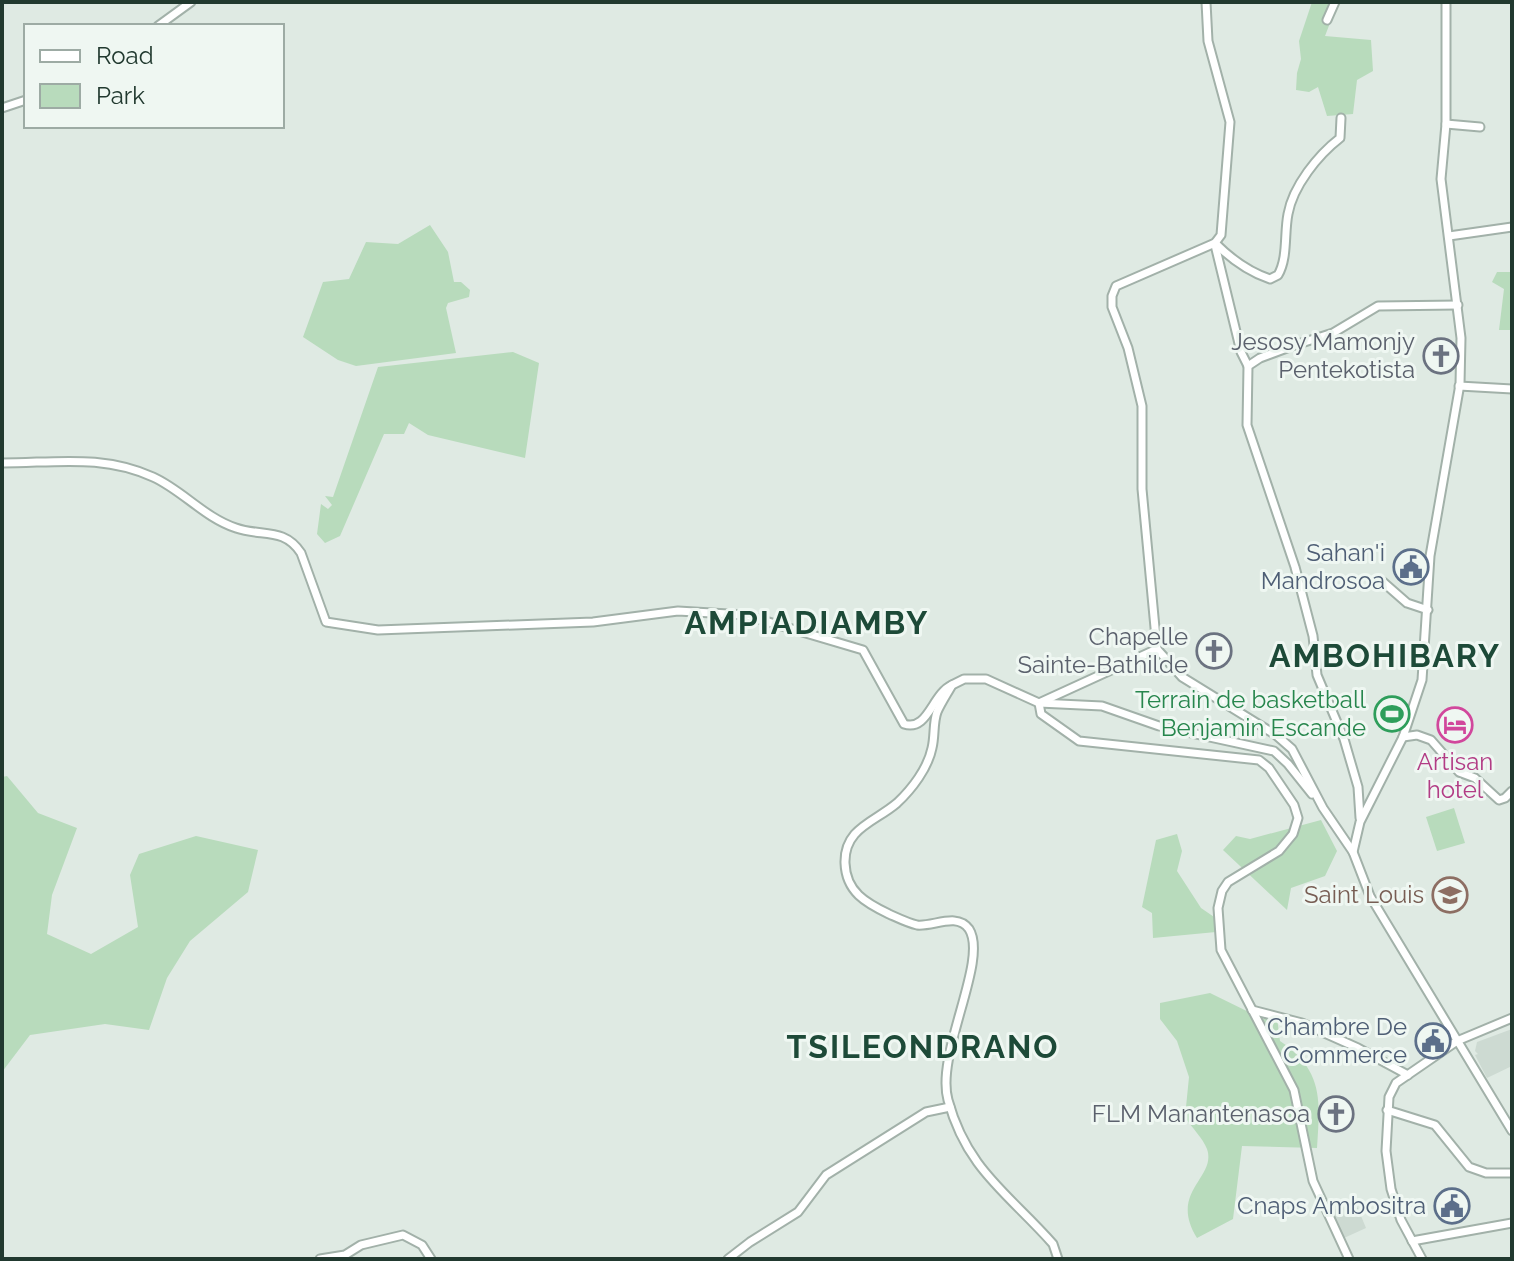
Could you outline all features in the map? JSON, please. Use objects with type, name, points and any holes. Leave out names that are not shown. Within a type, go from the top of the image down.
[{"type":"street","points":[[161,24],[191,2]]},
{"type":"street","points":[[1206,2],[1208,41],[1230,122],[1221,235],[1215,243],[1116,286],[1112,296],[1112,307],[1128,348],[1142,406],[1142,489],[1157,649],[1182,677],[1276,735],[1292,749],[1323,808]]},
{"type":"street","points":[[1327,20],[1335,2]]},
{"type":"street","points":[[1353,852],[1360,822],[1403,737],[1422,680],[1430,556],[1459,386],[1461,338],[1441,179],[1446,124],[1446,2]]},
{"type":"street","points":[[2,108],[24,101]]},
{"type":"street","points":[[1215,243],[1230,257],[1259,275],[1270,279],[1278,275],[1284,253],[1288,211],[1322,152],[1340,138],[1341,118]]},
{"type":"street","points":[[1446,124],[1480,127]]},
{"type":"street","points":[[1449,236],[1512,227]]},
{"type":"street","points":[[1215,243],[1241,352],[1248,366],[1247,425],[1295,567],[1313,636],[1317,675],[1344,739],[1358,787],[1360,822]]},
{"type":"street","points":[[1248,366],[1283,349],[1333,333],[1378,306],[1458,305]]},
{"type":"street","points":[[1459,386],[1512,389]]},
{"type":"street","points":[[2,463],[74,459],[116,464],[154,477],[234,528],[285,537],[301,553],[326,622],[394,630],[593,622],[678,611],[745,615],[863,650],[904,724],[912,727],[920,724],[945,688],[964,679],[986,679],[1039,703],[1102,706],[1159,726],[1274,751],[1323,808],[1353,852],[1370,896],[1512,1131]]},
{"type":"street","points":[[1383,582],[1407,603],[1428,610]]},
{"type":"street","points":[[1039,703],[1157,649]]},
{"type":"street","points":[[952,685],[937,713],[928,765],[897,803],[863,825],[849,839],[846,877],[865,903],[918,925],[958,921],[970,931],[973,951],[946,1076],[947,1096],[973,1159],[1053,1244],[1058,1259]]},
{"type":"street","points":[[1039,703],[1041,714],[1079,741],[1259,760],[1269,768],[1294,805],[1298,818],[1293,834],[1270,857],[1228,882],[1222,891],[1218,908],[1221,950],[1294,1090],[1311,1172],[1349,1259]]},
{"type":"street","points":[[1403,737],[1417,735],[1431,740],[1459,772],[1475,778],[1499,800],[1512,791]]},
{"type":"street","points":[[1252,1010],[1302,1023],[1408,1075]]},
{"type":"street","points":[[1422,1259],[1401,1220],[1391,1189],[1386,1151],[1387,1110],[1396,1083],[1457,1041],[1512,1018]]},
{"type":"street","points":[[728,1259],[798,1212],[826,1175],[926,1112],[950,1107]]},
{"type":"street","points":[[1387,1110],[1435,1125],[1469,1167],[1486,1173],[1512,1173]]},
{"type":"street","points":[[1412,1241],[1512,1223]]},
{"type":"street","points":[[320,1259],[345,1255],[361,1245],[403,1235],[422,1245],[431,1259]]},
{"type":"shaded area","points":[[1512,1029],[1512,1066],[1487,1078],[1475,1055],[1478,1054],[1475,1051],[1477,1042]]},
{"type":"shaded area","points":[[1356,1204],[1366,1228],[1344,1238],[1330,1211]]},
{"type":"green space","points":[[1312,2],[1338,2],[1325,36],[1371,40],[1373,71],[1357,80],[1353,114],[1327,116],[1318,87],[1309,92],[1296,90],[1301,59],[1299,41]]},
{"type":"green space","points":[[430,225],[448,252],[454,282],[461,282],[470,290],[469,297],[448,303],[446,308],[456,353],[356,366],[338,360],[303,337],[323,282],[349,279],[366,242],[398,244]]},
{"type":"green space","points":[[1497,272],[1512,272],[1512,330],[1499,330],[1504,289],[1492,282]]},
{"type":"green space","points":[[513,352],[539,363],[525,458],[428,435],[409,423],[404,434],[384,434],[340,536],[325,543],[317,534],[321,504],[328,509],[332,505],[325,496],[333,497],[378,367]]},
{"type":"green space","points":[[7,776],[38,813],[77,828],[52,895],[47,934],[91,954],[138,927],[130,875],[139,854],[196,836],[258,850],[248,892],[190,941],[167,978],[149,1030],[105,1024],[30,1035],[2,1072],[2,777]]},
{"type":"green space","points":[[1454,808],[1465,843],[1437,851],[1426,817]]},
{"type":"green space","points":[[1321,820],[1337,851],[1325,876],[1291,888],[1287,910],[1223,850],[1236,836],[1250,839]]},
{"type":"green space","points":[[1177,834],[1182,851],[1177,871],[1201,908],[1217,919],[1216,932],[1153,938],[1152,913],[1142,907],[1156,840]]},
{"type":"green space","points":[[1210,993],[1263,1019],[1277,1018],[1280,1041],[1294,1052],[1312,1075],[1318,1101],[1318,1131],[1317,1148],[1242,1146],[1233,1219],[1197,1238],[1188,1208],[1190,1197],[1206,1169],[1207,1149],[1185,1117],[1189,1077],[1177,1041],[1160,1019],[1160,1003]]},
{"type":"place","name":"Jesosy Mamonjy Pentekotista","points":[[1441,356]]},
{"type":"place","name":"Sahan'i Mandrosoa","points":[[1411,567]]},
{"type":"place","name":"Chapelle Sainte-Bathilde","points":[[1214,651]]},
{"type":"place","name":"Terrain de basketball Benjamin Escande","points":[[1392,714]]},
{"type":"place","name":"Artisan hotel","points":[[1455,725]]},
{"type":"place","name":"Saint Louis","points":[[1450,895]]},
{"type":"place","name":"Chambre De Commerce","points":[[1433,1041]]},
{"type":"place","name":"FLM Manantenasoa","points":[[1336,1114]]},
{"type":"place","name":"Cnaps Ambositra","points":[[1452,1206]]},
{"type":"district","name":"AMPIADIAMBY","points":[[807,623]]},
{"type":"district","name":"AMBOHIBARY","points":[[1385,656]]},
{"type":"district","name":"TSILEONDRANO","points":[[923,1047]]}]
